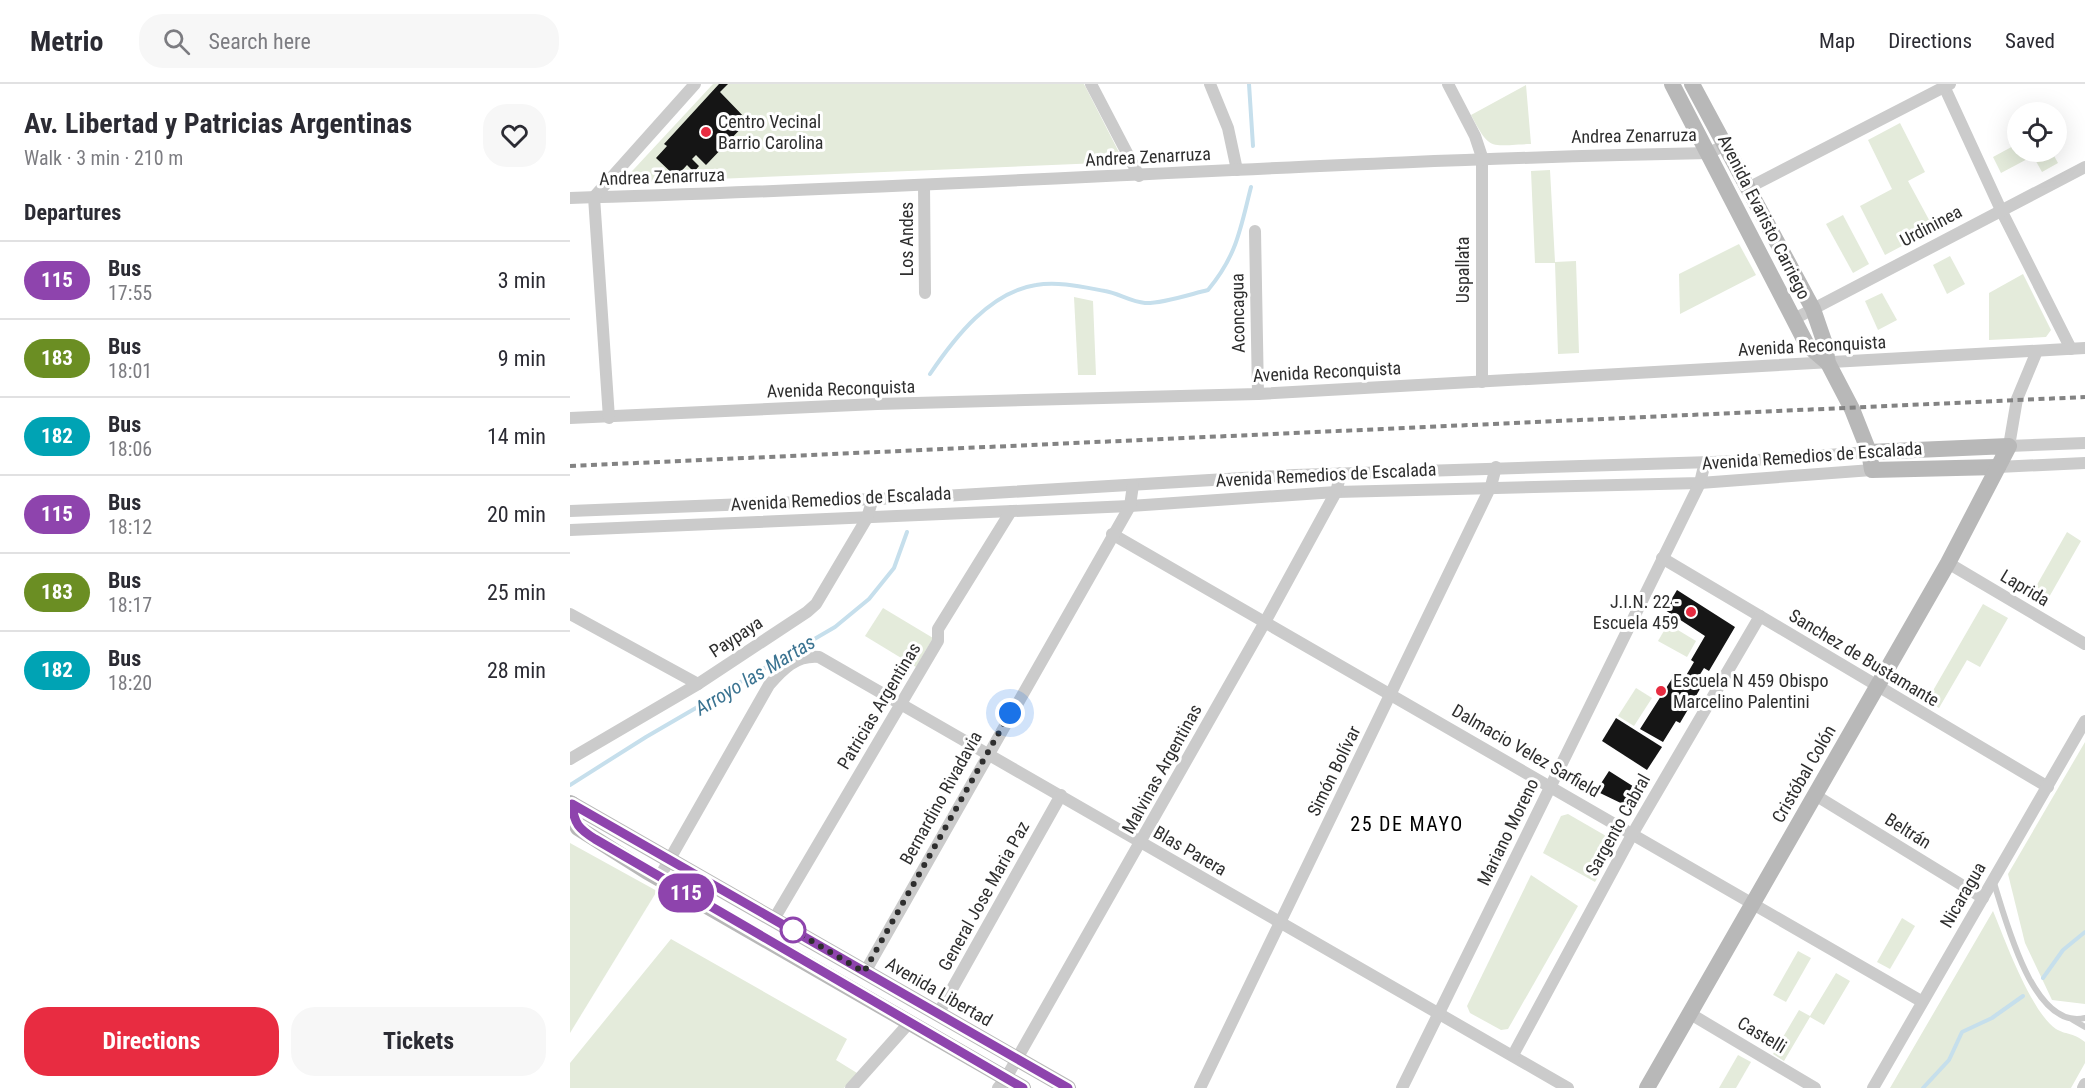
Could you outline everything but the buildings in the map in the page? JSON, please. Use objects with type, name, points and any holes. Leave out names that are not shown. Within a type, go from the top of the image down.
[{"type":"street","points":[[609,418],[594,197],[695,84]]},
{"type":"street","points":[[1090,84],[1139,176]]},
{"type":"street","points":[[1210,84],[1228,128],[1237,170]]},
{"type":"street","name":"Uspallata","points":[[1448,84],[1475,136],[1482,158],[1482,382]]},
{"type":"street","name":"Avenida Evaristo Carriego","points":[[1672,84],[1807,345],[1828,363]]},
{"type":"street","name":"Avenida Evaristo Carriego","points":[[1692,84],[1812,309],[1824,341],[1828,363],[1852,409],[1869,452],[1872,470]]},
{"type":"street","points":[[1748,188],[1946,85],[2001,210],[2071,349]]},
{"type":"street","name":"Andrea Zenarruza","points":[[570,198],[1139,176],[1482,158],[1709,153],[1725,145]]},
{"type":"street","name":"Urdininea","points":[[1794,319],[2085,167]]},
{"type":"street","name":"Los Andes","points":[[924,185],[925,293]]},
{"type":"street","name":"Aconcagua","points":[[1255,231],[1258,394]]},
{"type":"street","name":"Avenida Reconquista","points":[[570,418],[952,402],[1258,394],[2085,348]]},
{"type":"street","points":[[2009,446],[2017,399],[2037,351]]},
{"type":"street","name":"Avenida Remedios de Escalada","points":[[570,511],[926,497],[1341,473],[1705,462],[2085,443]]},
{"type":"street","name":"Cristóbal Colón","points":[[1647,1088],[1947,562],[2009,446]]},
{"type":"street","name":"Mariano Moreno","points":[[1402,1088],[1700,483],[1705,462]]},
{"type":"street","name":"Avenida Remedios de Escalada","points":[[570,530],[1130,506],[1336,492],[1491,486],[1700,483],[1872,470],[2085,463]]},
{"type":"street","name":"Simón Bolívar","points":[[1200,1088],[1491,486],[1496,467]]},
{"type":"street","name":"Malvinas Argentinas","points":[[1002,1083],[1141,843],[1265,622],[1336,492],[1341,473]]},
{"type":"street","name":"Bernardino Rivadavia","points":[[864,972],[1130,506],[1133,485]]},
{"type":"street","name":"Paypaya","points":[[570,759],[698,684],[816,604],[873,517],[875,498]]},
{"type":"street","name":"Patricias Argentinas","points":[[774,919],[938,641],[938,629],[1011,511]]},
{"type":"street","name":"Dalmacio Velez Sarfield","points":[[1112,534],[1392,693],[1921,1001]]},
{"type":"street","name":"Sanchez de Bustamante","points":[[1662,558],[2048,787]]},
{"type":"street","name":"Laprida","points":[[1947,562],[2085,644]]},
{"type":"street","points":[[570,614],[698,684]]},
{"type":"street","name":"Sargento Cabral","points":[[1513,1055],[1632,833],[1760,616]]},
{"type":"street","name":"Blas Parera","points":[[671,862],[769,685],[793,662],[806,656],[819,657],[900,706],[1061,795],[1280,924],[1568,1088]]},
{"type":"street","name":"Nicaragua","points":[[1873,1088],[1921,1001],[2085,721]]},
{"type":"street","name":"General Jose Maria Paz","points":[[938,1014],[1061,795]]},
{"type":"street","name":"Beltrán","points":[[1815,795],[1983,898]]},
{"type":"street","name":"Avenida Libertad","points":[[571,804],[1068,1088]]},
{"type":"street","name":"Avenida Libertad","points":[[571,804],[574,821],[578,828],[659,878],[910,1022],[1002,1083],[1023,1088]]},
{"type":"street","points":[[659,878],[671,862]]},
{"type":"street","name":"Castelli","points":[[1689,1013],[1815,1088]]},
{"type":"street","points":[[851,1088],[910,1022]]},
{"type":"lane","points":[[1992,879],[2029,981],[2041,999],[2054,1011],[2085,1027]]},
{"type":"lane","points":[[2073,1020],[2085,1018]]},
{"type":"green space","points":[[713,84],[1084,84],[1124,162],[621,183]]},
{"type":"green space","points":[[1526,85],[1531,144],[1499,145],[1488,141],[1471,115]]},
{"type":"green space","points":[[1900,123],[1925,172],[1908,181],[1934,229],[1885,255],[1860,206],[1892,189],[1868,140]]},
{"type":"green space","points":[[2007,149],[2007,162],[2022,162],[2001,173],[1993,157]]},
{"type":"green space","points":[[2036,162],[2057,162],[2058,163],[2042,172]]},
{"type":"green space","points":[[1550,170],[1555,262],[1576,261],[1579,353],[1558,354],[1555,263],[1535,263],[1531,171]]},
{"type":"green space","points":[[1843,215],[1869,264],[1853,273],[1826,224]]},
{"type":"green space","points":[[1739,244],[1756,275],[1680,314],[1679,274]]},
{"type":"green space","points":[[1950,256],[1965,284],[1947,294],[1933,265]]},
{"type":"green space","points":[[2023,274],[2051,330],[2046,337],[1989,340],[1989,293]]},
{"type":"green space","points":[[1882,293],[1897,320],[1878,330],[1865,301]]},
{"type":"green space","points":[[1074,297],[1093,301],[1096,375],[1078,375]]},
{"type":"green space","points":[[2067,532],[2081,541],[2044,606],[2030,597]]},
{"type":"green space","points":[[1983,604],[2008,618],[1980,667],[1967,660],[1939,708],[1927,701]]},
{"type":"green space","points":[[883,608],[933,638],[916,667],[865,636]]},
{"type":"green space","points":[[1668,624],[1696,641],[1687,657],[1658,641]]},
{"type":"green space","points":[[1636,688],[1652,698],[1634,726],[1618,716]]},
{"type":"green space","points":[[2085,742],[2085,1004],[2052,1000],[2025,943],[2008,874]]},
{"type":"green space","points":[[1568,814],[1613,840],[1615,847],[1595,882],[1543,853],[1561,816]]},
{"type":"green space","points":[[570,843],[657,891],[570,1033]]},
{"type":"green space","points":[[1531,875],[1578,906],[1508,1029],[1501,1030],[1470,1013],[1467,1006]]},
{"type":"green space","points":[[1993,911],[2020,975],[2037,1007],[2056,1029],[2085,1042],[2085,1063],[2071,1088],[1890,1088]]},
{"type":"green space","points":[[1902,918],[1915,926],[1890,969],[1877,962]]},
{"type":"green space","points":[[671,939],[847,1039],[836,1060],[857,1073],[844,1088],[570,1088],[570,1063]]},
{"type":"green space","points":[[1798,951],[1811,958],[1786,1002],[1773,995]]},
{"type":"green space","points":[[1836,973],[1850,981],[1824,1025],[1810,1017],[1784,1061],[1773,1054],[1799,1010],[1810,1016]]},
{"type":"green space","points":[[1738,1055],[1751,1062],[1736,1088],[1719,1088]]},
{"type":"waterway","name":"Arroyo las Martas","points":[[1249,84],[1253,146]]},
{"type":"waterway","name":"Arroyo las Martas","points":[[930,374],[962,331],[975,318],[989,306],[1019,289],[1044,284],[1070,285],[1110,292],[1145,303],[1208,290],[1218,277],[1236,242],[1251,187]]},
{"type":"waterway","name":"Arroyo las Martas","points":[[570,785],[646,737],[835,627],[869,599],[894,568],[907,532]]},
{"type":"waterway","points":[[2043,978],[2063,950],[2085,932]]},
{"type":"waterway","points":[[1923,1088],[1949,1060],[1962,1032],[1992,1018],[2023,996]]},
{"type":"railway","points":[[570,466],[2085,397]]},
{"type":"bus line","name":"115","points":[[1023,1088],[646,871],[595,839],[578,828],[574,821],[572,804],[1068,1088]]},
{"type":"place","name":"Centro Vecinal Barrio Carolina","points":[[706,132]]},
{"type":"place","name":"J.I.N. 22 - Escuela 459","points":[[1691,612]]},
{"type":"place","name":"Escuela N 459 Obispo Marcelino Palentini","points":[[1661,691]]},
{"type":"district","name":"25 DE MAYO","points":[[1407,824]]},
{"type":"route","points":[[793,930],[864,972],[1010,713]]}]
